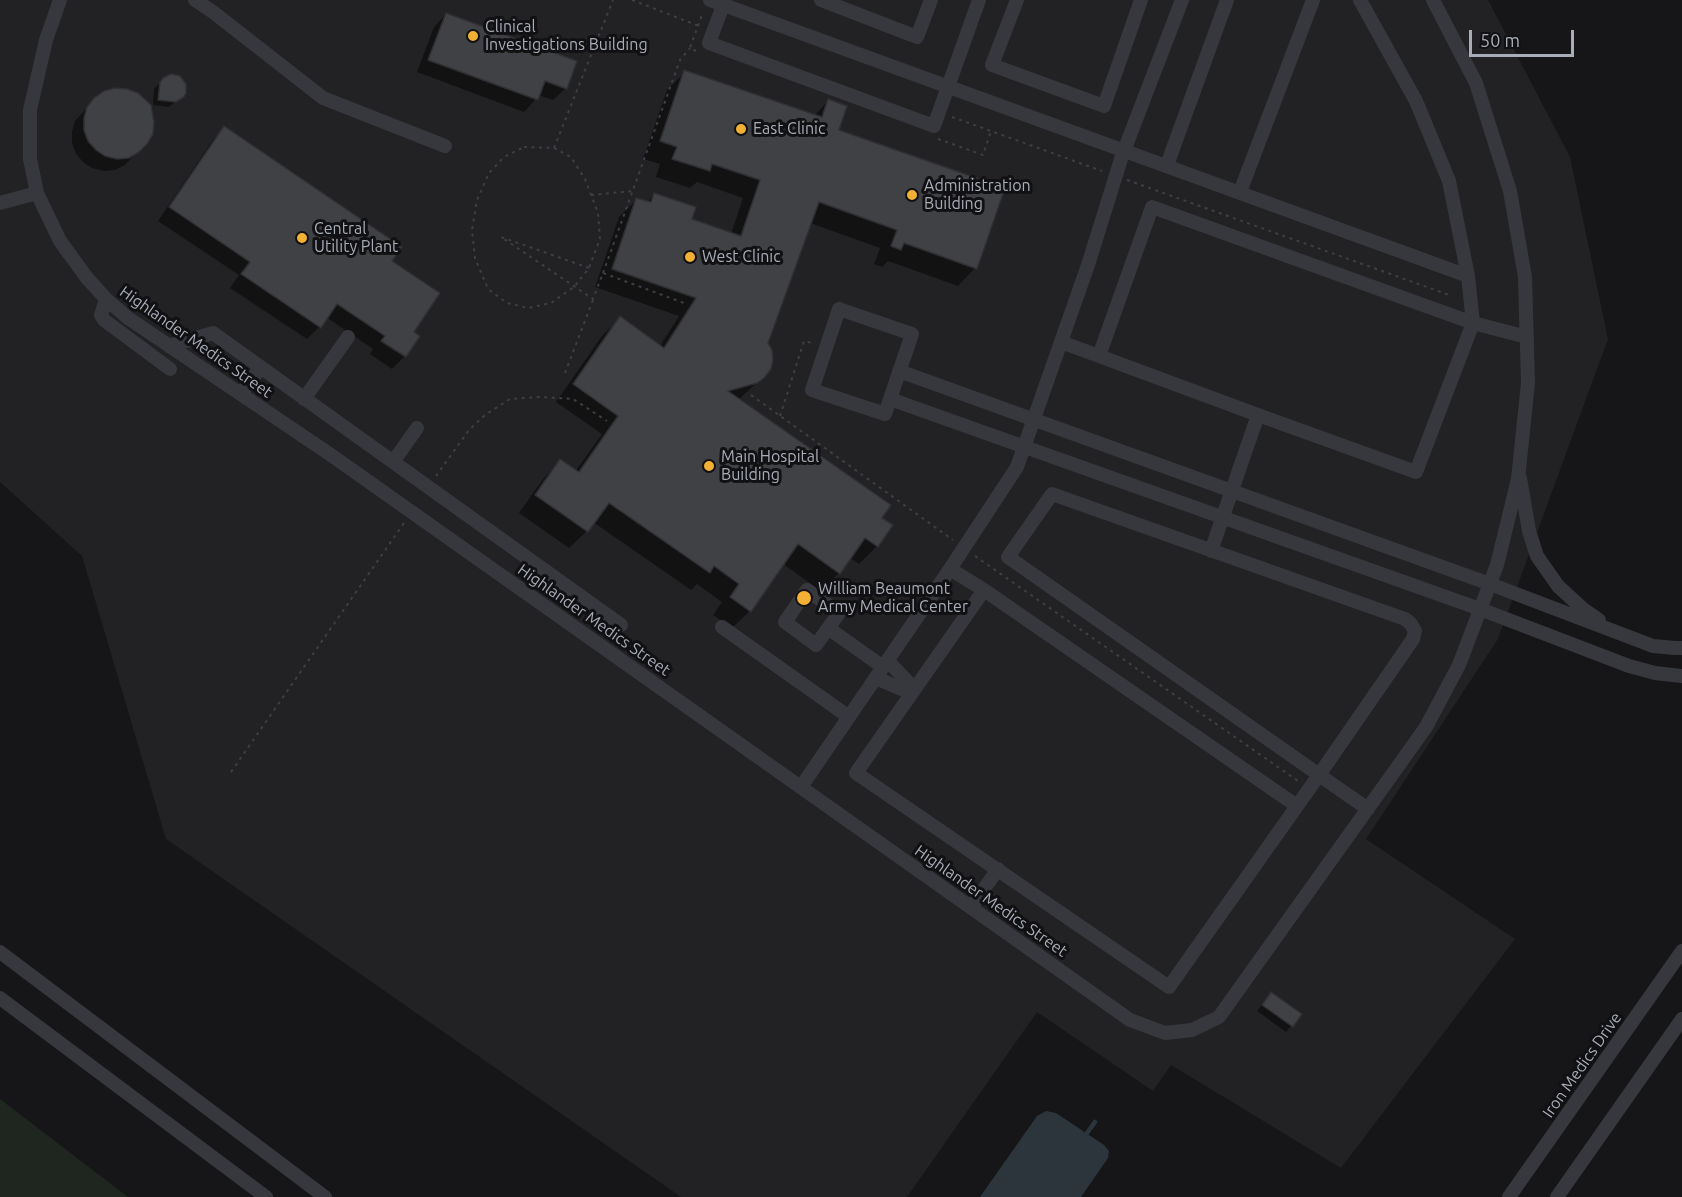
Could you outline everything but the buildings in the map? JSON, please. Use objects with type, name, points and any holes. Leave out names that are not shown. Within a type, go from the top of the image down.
[{"type":"street","name":"Highlander Medics Street","points":[[60,0],[46,40],[30,110],[30,159],[37,193],[60,241],[87,278],[106,299],[128,318],[412,512],[1130,1020],[1166,1033],[1192,1030],[1219,1017],[1426,728],[1459,664],[1497,565],[1519,467],[1528,383],[1525,277],[1510,191],[1476,83],[1433,0]]},
{"type":"street","points":[[195,0],[323,98],[445,146]]},
{"type":"street","points":[[821,0],[917,37],[931,0]]},
{"type":"street","points":[[980,0],[949,86],[934,126],[709,43],[720,2],[949,86],[1167,165],[1468,276]]},
{"type":"street","points":[[1017,0],[992,65],[1104,106],[1141,0]]},
{"type":"street","points":[[801,787],[1017,467],[1088,265],[1125,150],[1182,0]]},
{"type":"street","points":[[1167,165],[1227,0]]},
{"type":"street","points":[[1240,192],[1312,2],[1297,0]]},
{"type":"street","points":[[1061,342],[1416,472],[1473,323],[1468,276],[1449,181],[1416,101],[1360,0]]},
{"type":"street","points":[[0,203],[37,193]]},
{"type":"street","points":[[1099,356],[1152,207],[1473,323],[1527,337]]},
{"type":"street","points":[[106,299],[101,315],[104,320],[170,369]]},
{"type":"street","points":[[839,309],[912,334],[899,371],[885,414],[812,390],[839,309]]},
{"type":"street","points":[[169,346],[213,333],[621,625]]},
{"type":"street","points":[[304,399],[348,337]]},
{"type":"street","points":[[241,394],[260,368]]},
{"type":"street","points":[[899,371],[1490,584],[1653,646],[1682,648]]},
{"type":"street","points":[[890,399],[1480,609],[1629,666],[1655,673],[1682,676]]},
{"type":"street","points":[[1211,550],[1258,415]]},
{"type":"street","points":[[393,462],[417,428]]},
{"type":"street","points":[[1519,467],[1529,531],[1538,556],[1558,586],[1583,609],[1613,631]]},
{"type":"street","points":[[984,590],[911,690],[856,773],[1169,987],[1319,775],[1413,639],[1415,631],[1405,619],[1052,494],[1008,557],[1319,775],[1368,809]]},
{"type":"street","points":[[950,569],[984,590],[1297,806]]},
{"type":"street","points":[[722,627],[849,717]]},
{"type":"street","points":[[828,628],[882,669],[904,690],[911,690]]},
{"type":"street","points":[[882,669],[909,682],[911,690]]},
{"type":"street","points":[[971,907],[998,869]]},
{"type":"street","name":"Iron Medics Drive","points":[[1509,1197],[1682,951]]},
{"type":"street","points":[[0,952],[325,1197]]},
{"type":"street","points":[[0,998],[266,1197]]},
{"type":"street","points":[[1557,1197],[1682,1019]]},
{"type":"path","points":[[554,148],[613,0]]},
{"type":"path","points":[[632,0],[713,31]]},
{"type":"path","points":[[565,373],[680,60],[690,48]]},
{"type":"path","points":[[939,112],[1452,296]]},
{"type":"path","points":[[524,147],[554,148],[571,157],[585,179],[598,213],[600,238],[589,268],[574,287],[551,303],[528,308],[507,303],[488,288],[475,258],[472,230],[477,200],[489,173],[504,157],[524,147]]},
{"type":"path","points":[[591,195],[633,191]]},
{"type":"path","points":[[589,268],[501,237],[593,299]]},
{"type":"path","points":[[603,273],[684,303]]},
{"type":"path","points":[[780,416],[804,341],[826,348]]},
{"type":"path","points":[[751,395],[964,548],[1300,782]]},
{"type":"path","points":[[428,487],[469,430],[485,415],[510,399],[541,397],[573,399],[607,421]]},
{"type":"path","points":[[231,772],[412,512]]},
{"type":"shaded area","name":"William Beaumont Army Medical Center","points":[[0,0],[1488,0],[1570,157],[1608,339],[1498,639],[1366,839],[1515,939],[1341,1168],[1171,1065],[1153,1091],[1037,1012],[907,1197],[681,1197],[166,839],[82,556],[0,482]]},
{"type":"shaded area","points":[[0,1099],[128,1197],[0,1197]]},
{"type":"shaded area","points":[[1046,1111],[1056,1113],[1104,1145],[1109,1151],[1108,1158],[1081,1197],[980,1197],[1037,1116]]},
{"type":"waterway","points":[[1087,1133],[1095,1122]]},
{"type":"place","name":"Clinical Investigations Building","points":[[473,36]]},
{"type":"place","name":"East Clinic","points":[[741,129]]},
{"type":"place","name":"Administration Building","points":[[912,195]]},
{"type":"place","name":"Central Utility Plant","points":[[302,238]]},
{"type":"place","name":"West Clinic","points":[[690,257]]},
{"type":"place","name":"Main Hospital Building","points":[[709,466]]},
{"type":"place","name":"William Beaumont Army Medical Center","points":[[804,598]]}]
